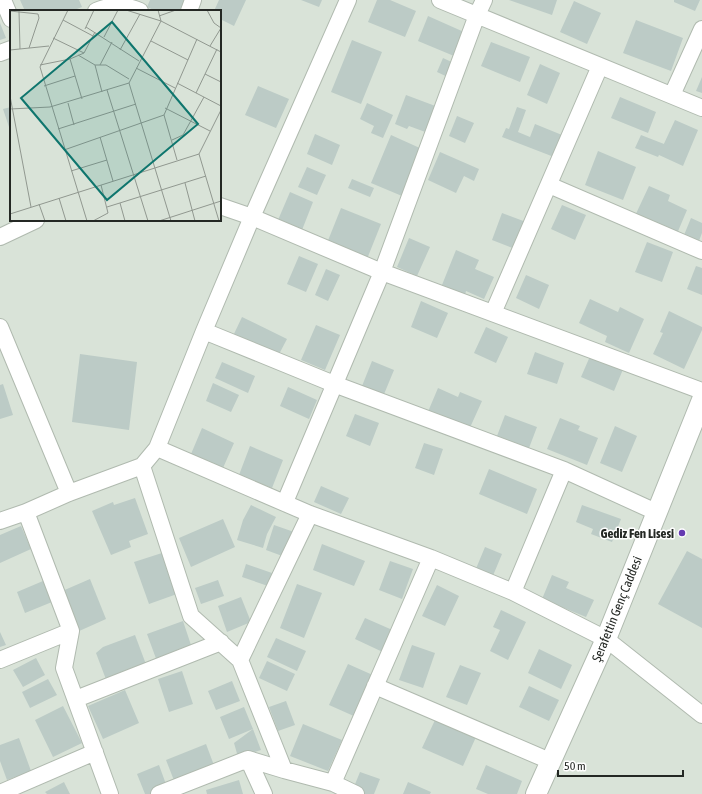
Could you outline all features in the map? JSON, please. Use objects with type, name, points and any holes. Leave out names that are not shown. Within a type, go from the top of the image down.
[{"type":"street","points":[[3,0],[10,17]]},
{"type":"street","points":[[189,10],[193,0]]},
{"type":"street","points":[[0,521],[142,466],[157,448],[252,217],[348,0]]},
{"type":"street","points":[[440,0],[702,108]]},
{"type":"street","points":[[286,502],[382,272],[477,15],[484,0]]},
{"type":"street","points":[[98,10],[108,6],[127,6],[137,10]]},
{"type":"street","points":[[672,95],[702,29]]},
{"type":"street","points":[[0,53],[10,49]]},
{"type":"street","points":[[493,313],[600,66]]},
{"type":"street","points":[[549,184],[702,252]]},
{"type":"street","points":[[221,206],[252,217],[382,272],[702,391]]},
{"type":"street","points":[[0,237],[34,221]]},
{"type":"street","points":[[0,327],[69,493]]},
{"type":"street","points":[[204,331],[334,384],[564,470],[656,512]]},
{"type":"street","name":"Şerafettin Genç Caddesi","points":[[536,794],[606,639],[702,400]]},
{"type":"street","points":[[157,448],[286,502],[310,514],[431,558],[513,592],[606,639],[702,715]]},
{"type":"street","points":[[142,466],[191,616],[240,660],[284,770]]},
{"type":"street","points":[[513,592],[564,470]]},
{"type":"street","points":[[26,512],[71,631],[64,668],[110,794]]},
{"type":"street","points":[[240,660],[310,514]]},
{"type":"street","points":[[333,783],[431,558]]},
{"type":"street","points":[[0,660],[71,631]]},
{"type":"street","points":[[76,699],[221,642]]},
{"type":"street","points":[[375,686],[550,761]]},
{"type":"street","points":[[0,793],[95,752]]},
{"type":"street","points":[[248,759],[264,794]]},
{"type":"street","points":[[159,794],[248,759],[333,783],[356,794]]},
{"type":"building","points":[[20,0],[79,0],[82,7],[74,10],[25,10]]},
{"type":"building","points":[[150,0],[185,0],[180,10],[154,10],[147,7]]},
{"type":"building","points":[[219,0],[246,0],[234,26],[221,20],[221,10],[214,10]]},
{"type":"building","points":[[301,0],[322,0],[319,7]]},
{"type":"building","points":[[377,0],[390,0],[416,11],[405,37],[368,22]]},
{"type":"building","points":[[509,0],[557,0],[552,15]]},
{"type":"building","points":[[674,0],[700,0],[695,11],[674,2]]},
{"type":"building","points":[[574,1],[601,13],[587,44],[560,32]]},
{"type":"building","points":[[428,16],[464,32],[454,56],[418,41]]},
{"type":"building","points":[[636,20],[683,38],[671,71],[623,53]]},
{"type":"building","points":[[0,23],[6,38],[0,40]]},
{"type":"building","points":[[352,40],[382,52],[361,104],[331,92]]},
{"type":"building","points":[[491,42],[530,57],[520,82],[481,66]]},
{"type":"building","points":[[443,58],[458,65],[452,79],[437,72]]},
{"type":"building","points":[[540,64],[560,73],[547,104],[527,95]]},
{"type":"building","points":[[702,77],[702,93],[696,91]]},
{"type":"building","points":[[258,86],[289,99],[276,128],[245,115]]},
{"type":"building","points":[[406,95],[438,107],[428,133],[409,126],[407,129],[395,124]]},
{"type":"building","points":[[620,97],[656,112],[648,133],[611,118]]},
{"type":"building","points":[[367,103],[393,115],[383,138],[371,133],[374,126],[360,119]]},
{"type":"building","points":[[10,107],[10,130],[3,109]]},
{"type":"building","points":[[517,107],[526,110],[518,132],[530,137],[535,124],[562,135],[554,157],[502,137],[506,128],[509,129]]},
{"type":"building","points":[[457,116],[474,123],[465,143],[449,136]]},
{"type":"building","points":[[675,120],[698,130],[683,166],[659,155],[658,157],[635,148],[641,135],[664,144]]},
{"type":"building","points":[[315,134],[340,145],[332,165],[307,154]]},
{"type":"building","points":[[391,135],[422,149],[402,196],[371,183]]},
{"type":"building","points":[[598,151],[636,167],[623,200],[585,185]]},
{"type":"building","points":[[440,152],[479,169],[474,181],[464,176],[456,193],[428,180]]},
{"type":"building","points":[[307,167],[326,175],[317,195],[298,187]]},
{"type":"building","points":[[352,179],[374,188],[370,197],[348,188]]},
{"type":"building","points":[[649,186],[670,195],[668,201],[687,210],[676,236],[634,218]]},
{"type":"building","points":[[290,192],[313,202],[302,230],[278,220]]},
{"type":"building","points":[[562,205],[586,215],[575,240],[551,229]]},
{"type":"building","points":[[341,208],[381,224],[367,259],[327,243]]},
{"type":"building","points":[[502,213],[526,222],[515,249],[492,240]]},
{"type":"building","points":[[691,218],[702,223],[702,233],[697,246],[682,240]]},
{"type":"building","points":[[409,238],[430,247],[417,276],[397,267]]},
{"type":"building","points":[[647,242],[673,252],[662,282],[635,272]]},
{"type":"building","points":[[456,250],[479,260],[475,269],[494,277],[484,299],[466,291],[465,295],[442,285]]},
{"type":"building","points":[[299,256],[318,264],[306,292],[287,284]]},
{"type":"building","points":[[696,266],[702,268],[702,295],[687,289]]},
{"type":"building","points":[[326,269],[340,275],[328,301],[315,295]]},
{"type":"building","points":[[526,275],[549,285],[539,309],[516,298]]},
{"type":"building","points":[[590,299],[618,312],[620,307],[644,319],[629,353],[605,342],[607,336],[579,323]]},
{"type":"building","points":[[421,301],[448,313],[437,338],[411,327]]},
{"type":"building","points":[[669,311],[702,327],[684,369],[653,354],[663,333],[660,332]]},
{"type":"building","points":[[242,317],[287,339],[277,358],[233,336]]},
{"type":"building","points":[[316,325],[340,335],[325,370],[301,360]]},
{"type":"building","points":[[486,327],[508,337],[496,363],[474,353]]},
{"type":"building","points":[[535,352],[564,363],[557,384],[527,374]]},
{"type":"building","points":[[80,354],[137,362],[129,430],[72,422]]},
{"type":"building","points":[[591,354],[624,367],[614,391],[581,377]]},
{"type":"building","points":[[372,361],[394,370],[382,399],[360,391]]},
{"type":"building","points":[[222,362],[255,376],[248,393],[215,378]]},
{"type":"building","points":[[213,383],[239,395],[231,412],[206,401]]},
{"type":"building","points":[[3,384],[13,415],[0,419],[0,385]]},
{"type":"building","points":[[288,387],[317,400],[309,419],[280,406]]},
{"type":"building","points":[[438,388],[458,397],[460,392],[482,401],[468,432],[427,414]]},
{"type":"building","points":[[355,414],[379,423],[370,446],[346,436]]},
{"type":"building","points":[[505,415],[537,427],[529,448],[497,436]]},
{"type":"building","points":[[560,418],[580,426],[578,430],[598,438],[587,465],[547,449]]},
{"type":"building","points":[[615,426],[637,436],[622,472],[600,463]]},
{"type":"building","points":[[202,428],[234,443],[223,468],[191,454]]},
{"type":"building","points":[[424,443],[443,449],[434,475],[415,468]]},
{"type":"building","points":[[250,446],[283,460],[272,488],[239,475]]},
{"type":"building","points":[[489,469],[537,489],[527,514],[479,494]]},
{"type":"building","points":[[321,486],[349,498],[341,514],[314,502]]},
{"type":"building","points":[[135,498],[148,534],[129,541],[131,547],[111,555],[92,511],[113,502],[114,505]]},
{"type":"building","points":[[251,505],[276,517],[267,534],[263,548],[237,540],[243,520]]},
{"type":"building","points":[[582,505],[621,519],[612,542],[591,534],[593,529],[576,522]]},
{"type":"building","points":[[223,519],[235,547],[191,567],[179,538]]},
{"type":"building","points":[[274,525],[294,532],[285,557],[266,550]]},
{"type":"building","points":[[21,526],[31,549],[0,563],[0,535]]},
{"type":"building","points":[[322,544],[365,561],[354,586],[313,570]]},
{"type":"building","points":[[485,547],[502,554],[492,578],[475,571]]},
{"type":"building","points":[[687,551],[702,559],[702,628],[658,604]]},
{"type":"building","points":[[162,553],[177,594],[149,604],[134,562]]},
{"type":"building","points":[[390,561],[413,569],[402,599],[379,590]]},
{"type":"building","points":[[246,564],[272,573],[268,586],[242,577]]},
{"type":"building","points":[[552,575],[569,582],[566,588],[594,600],[586,617],[542,599]]},
{"type":"building","points":[[90,579],[106,619],[77,632],[60,592]]},
{"type":"building","points":[[218,580],[224,596],[201,604],[195,588]]},
{"type":"building","points":[[43,581],[52,602],[25,613],[17,592]]},
{"type":"building","points":[[297,584],[322,593],[304,638],[280,628]]},
{"type":"building","points":[[437,585],[459,596],[445,626],[422,616]]},
{"type":"building","points":[[241,597],[251,622],[227,632],[218,606]]},
{"type":"building","points":[[501,610],[526,622],[508,660],[490,651],[500,630],[493,627]]},
{"type":"building","points":[[365,618],[397,632],[387,654],[355,639]]},
{"type":"building","points":[[183,621],[193,651],[158,664],[147,634]]},
{"type":"building","points":[[0,632],[6,645],[0,647]]},
{"type":"building","points":[[135,635],[147,667],[107,682],[96,653],[103,647]]},
{"type":"building","points":[[276,638],[306,651],[297,671],[267,657]]},
{"type":"building","points":[[412,645],[435,653],[423,688],[399,680]]},
{"type":"building","points":[[539,649],[572,665],[561,689],[528,673]]},
{"type":"building","points":[[36,658],[45,675],[23,687],[13,670]]},
{"type":"building","points":[[267,661],[295,674],[287,691],[259,678]]},
{"type":"building","points":[[348,664],[375,676],[356,717],[329,705]]},
{"type":"building","points":[[460,665],[481,673],[467,705],[446,697]]},
{"type":"building","points":[[182,671],[193,704],[169,712],[158,679]]},
{"type":"building","points":[[48,679],[57,695],[30,708],[22,692]]},
{"type":"building","points":[[232,681],[240,701],[216,710],[208,691]]},
{"type":"building","points":[[529,686],[559,700],[549,721],[519,707]]},
{"type":"building","points":[[125,690],[139,723],[103,739],[88,706]]},
{"type":"building","points":[[286,701],[295,725],[278,731],[269,707]]},
{"type":"building","points":[[63,706],[82,743],[53,757],[35,720]]},
{"type":"building","points":[[244,707],[253,729],[229,739],[220,717]]},
{"type":"building","points":[[435,720],[476,737],[463,766],[422,748]]},
{"type":"building","points":[[303,724],[342,740],[328,771],[290,756]]},
{"type":"building","points":[[253,729],[261,750],[238,757],[234,743]]},
{"type":"building","points":[[19,738],[31,771],[7,780],[0,761],[0,745]]},
{"type":"building","points":[[206,744],[215,768],[175,783],[166,760]]},
{"type":"building","points":[[159,765],[167,787],[150,794],[145,794],[137,774]]},
{"type":"building","points":[[486,765],[522,781],[517,794],[488,794],[476,789]]},
{"type":"building","points":[[360,772],[380,779],[374,794],[351,794]]},
{"type":"building","points":[[239,780],[243,794],[207,794],[206,790]]},
{"type":"building","points":[[64,782],[70,794],[47,794],[45,792]]},
{"type":"building","points":[[408,782],[431,792],[430,794],[403,794]]},
{"type":"place","name":"Gediz Fen Lisesi","points":[[682,533]]}]
